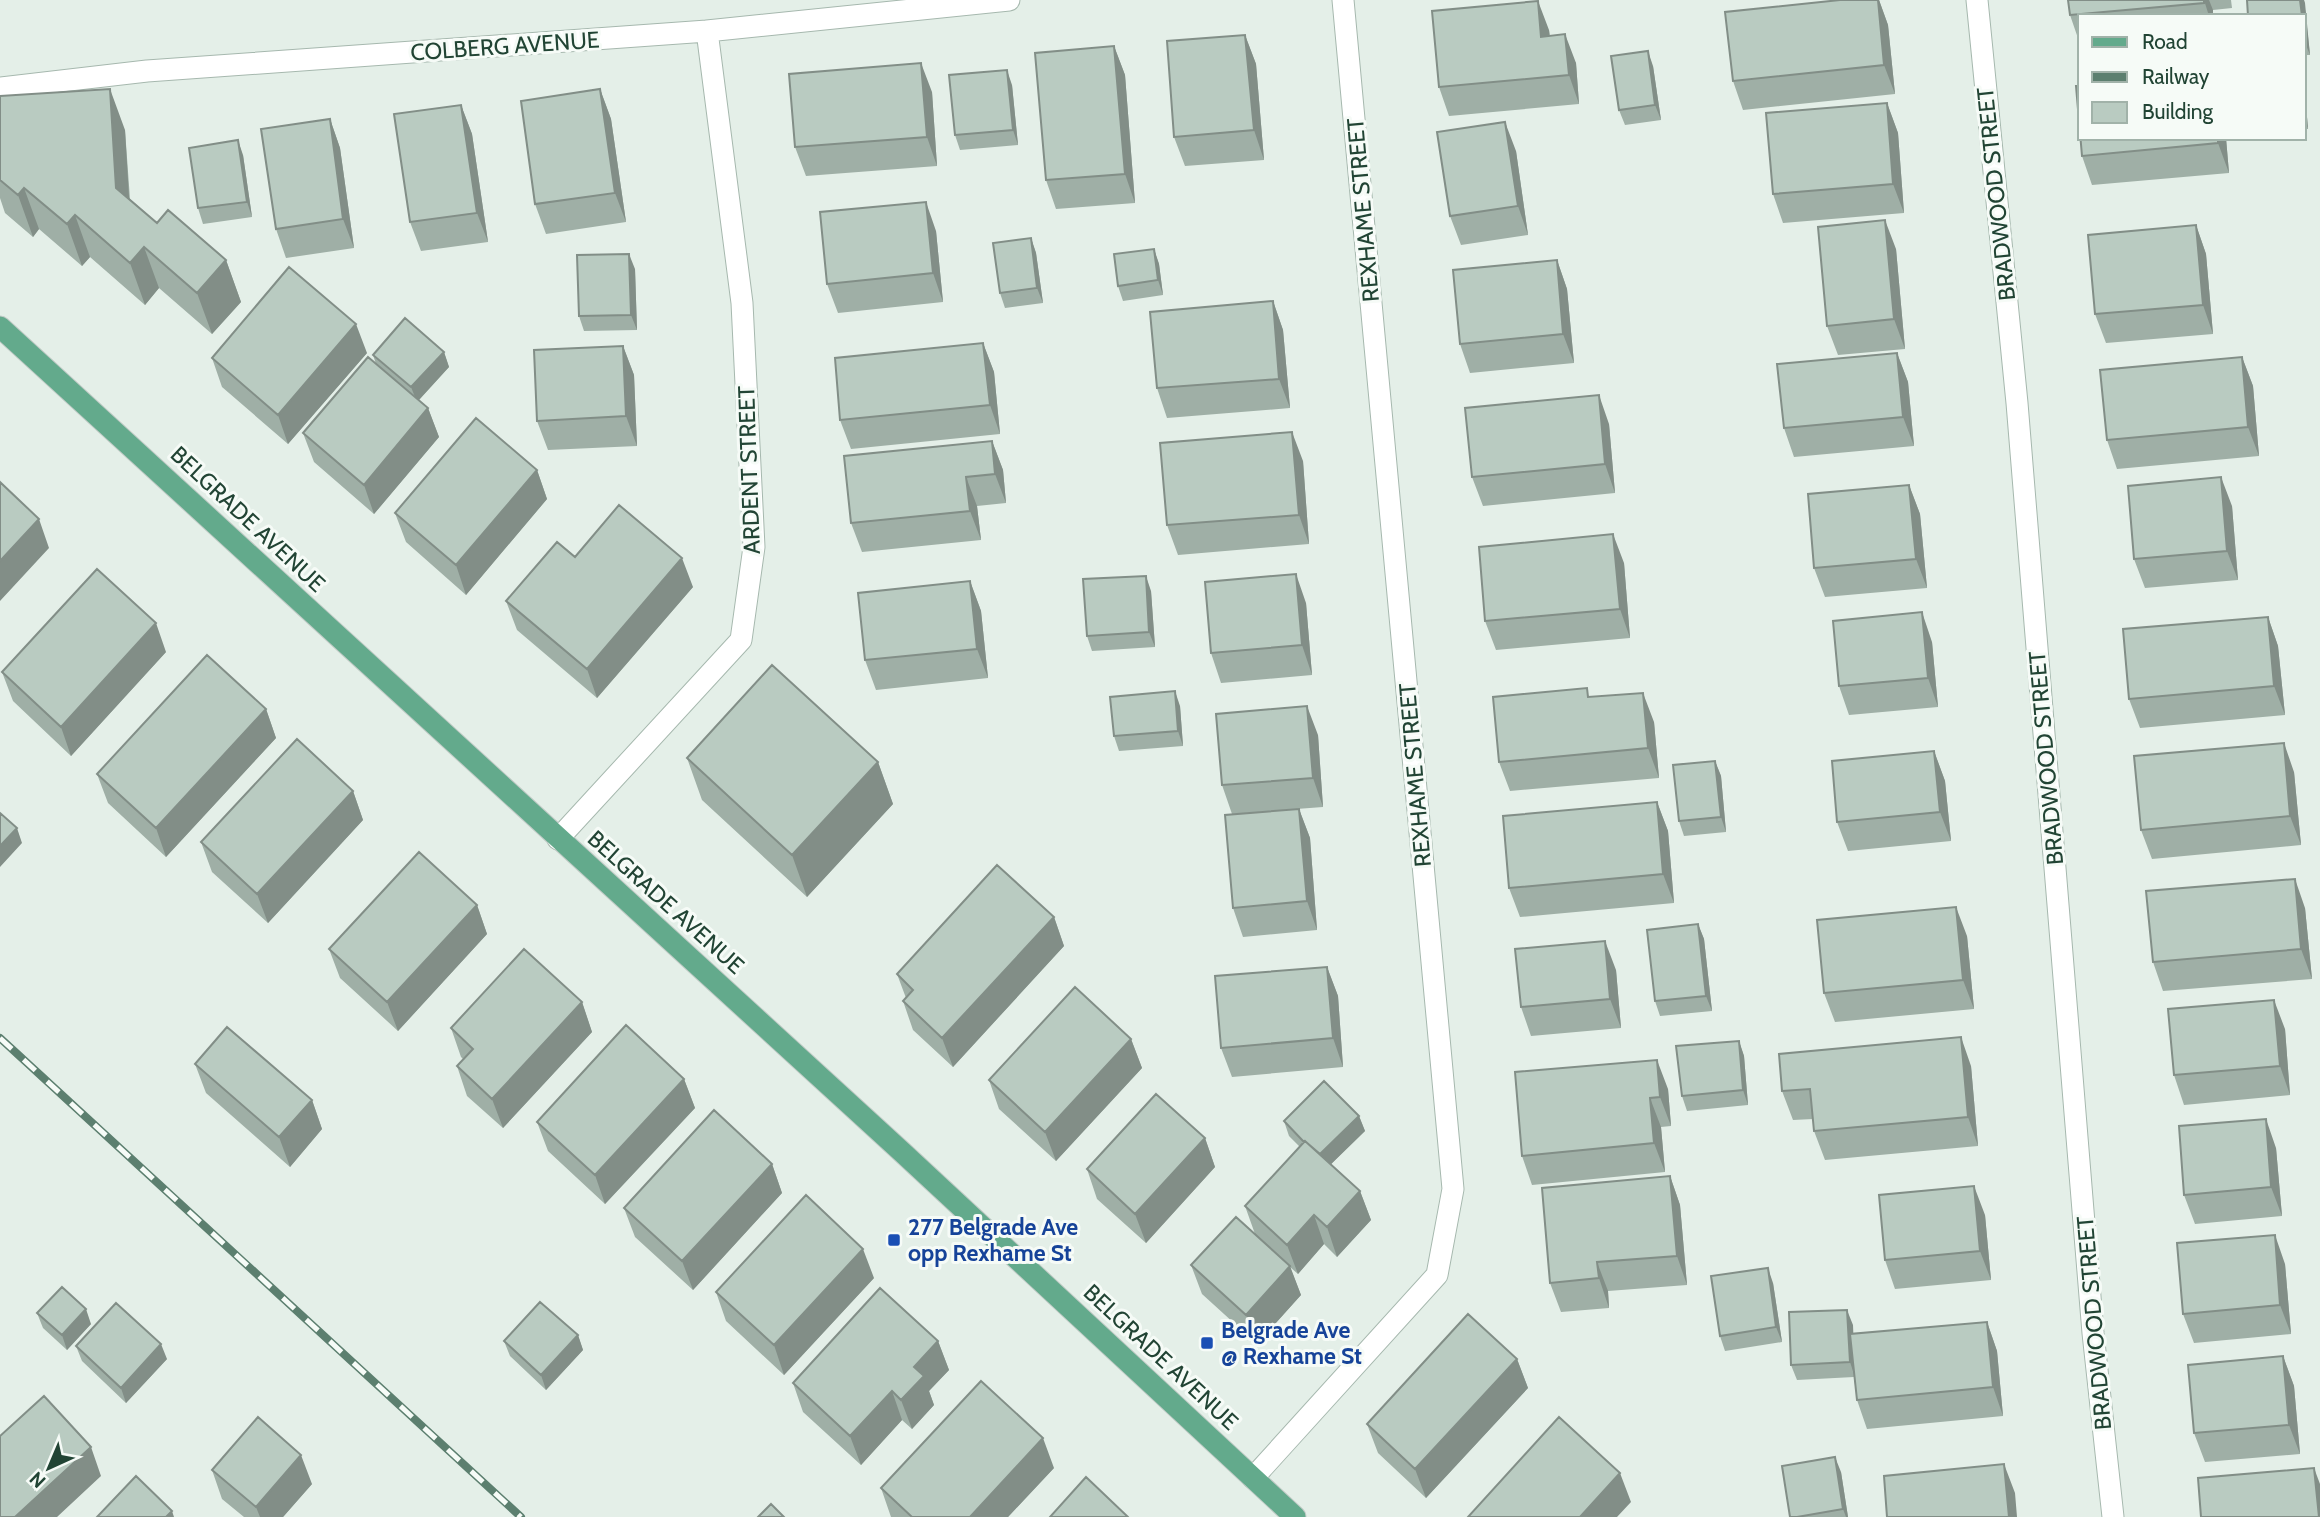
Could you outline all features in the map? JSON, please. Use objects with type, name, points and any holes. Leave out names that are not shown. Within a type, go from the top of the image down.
[{"type":"main road","name":"BELGRADE AVENUE","points":[[0,327],[902,1152],[1295,1517]]},
{"type":"street","name":"COLBERG AVENUE","points":[[0,88],[147,71],[707,31],[1009,0]]},
{"type":"street","name":"REXHAME STREET","points":[[1253,1478],[1437,1275],[1453,1189],[1343,0]]},
{"type":"street","name":"BRADWOOD STREET","points":[[1977,0],[2017,403],[2092,1320],[2113,1517]]},
{"type":"street","name":"ARDENT STREET","points":[[558,839],[741,640],[746,614],[754,547],[742,303],[707,31]]},
{"type":"building","points":[[1840,0],[1878,0],[1884,65],[1733,81],[1725,12]]},
{"type":"building","points":[[2068,0],[2204,0],[2204,3],[2070,15]]},
{"type":"building","points":[[2247,0],[2300,0],[2302,14],[2248,14]]},
{"type":"building","points":[[1538,1],[1541,37],[1565,34],[1569,75],[1439,87],[1432,11]]},
{"type":"building","points":[[1245,35],[1254,130],[1174,137],[1167,41]]},
{"type":"building","points":[[1114,46],[1125,174],[1046,180],[1035,53]]},
{"type":"building","points":[[1648,51],[1655,105],[1619,110],[1611,56]]},
{"type":"building","points":[[921,63],[927,137],[795,147],[789,74]]},
{"type":"building","points":[[1007,70],[1013,130],[955,135],[949,75]]},
{"type":"building","points":[[110,89],[116,188],[157,223],[168,210],[226,260],[197,293],[144,247],[130,263],[75,215],[67,224],[24,188],[18,195],[0,180],[0,96]]},
{"type":"building","points":[[600,89],[615,193],[535,204],[521,101]]},
{"type":"building","points":[[1887,103],[1893,184],[1773,194],[1766,113]]},
{"type":"building","points":[[461,105],[477,213],[410,222],[394,114]]},
{"type":"building","points":[[330,119],[343,219],[276,229],[261,129]]},
{"type":"building","points":[[1505,122],[1518,206],[1450,216],[1437,132]]},
{"type":"building","points":[[238,140],[247,202],[198,208],[189,148]]},
{"type":"building","points":[[2080,140],[2218,140],[2218,143],[2082,156]]},
{"type":"building","points":[[926,202],[933,273],[827,284],[820,212]]},
{"type":"building","points":[[1885,220],[1894,319],[1827,326],[1818,227]]},
{"type":"building","points":[[2196,225],[2203,305],[2095,314],[2088,235]]},
{"type":"building","points":[[1031,238],[1037,288],[1000,293],[993,243]]},
{"type":"building","points":[[1154,249],[1158,280],[1118,286],[1114,254]]},
{"type":"building","points":[[629,254],[631,315],[579,316],[577,255]]},
{"type":"building","points":[[1557,260],[1563,334],[1460,344],[1453,270]]},
{"type":"building","points":[[289,267],[356,324],[278,415],[212,358]]},
{"type":"building","points":[[1273,301],[1279,379],[1157,388],[1150,312]]},
{"type":"building","points":[[405,318],[444,352],[411,387],[373,355]]},
{"type":"building","points":[[983,343],[990,405],[840,420],[835,358]]},
{"type":"building","points":[[623,346],[626,416],[537,421],[534,350]]},
{"type":"building","points":[[1897,353],[1903,417],[1784,428],[1777,364]]},
{"type":"building","points":[[368,357],[428,408],[364,485],[303,433]]},
{"type":"building","points":[[2242,357],[2248,427],[2107,440],[2100,370]]},
{"type":"building","points":[[1599,395],[1605,464],[1472,477],[1465,408]]},
{"type":"building","points":[[476,418],[537,470],[456,565],[395,513]]},
{"type":"building","points":[[1292,432],[1299,515],[1167,525],[1160,443]]},
{"type":"building","points":[[992,441],[995,474],[966,477],[970,511],[851,523],[844,456]]},
{"type":"building","points":[[2221,477],[2227,551],[2134,559],[2128,486]]},
{"type":"building","points":[[0,482],[39,519],[0,561]]},
{"type":"building","points":[[1909,485],[1916,559],[1814,568],[1808,494]]},
{"type":"building","points":[[619,505],[682,558],[587,669],[506,601],[557,542],[575,557]]},
{"type":"building","points":[[1613,534],[1620,609],[1485,621],[1479,547]]},
{"type":"building","points":[[97,569],[156,623],[61,727],[2,672]]},
{"type":"building","points":[[1296,574],[1302,645],[1211,653],[1205,582]]},
{"type":"building","points":[[1146,576],[1149,632],[1087,636],[1083,579]]},
{"type":"building","points":[[970,581],[977,649],[865,660],[858,593]]},
{"type":"building","points":[[1922,612],[1928,678],[1839,686],[1833,621]]},
{"type":"building","points":[[2268,617],[2274,686],[2129,699],[2123,629]]},
{"type":"building","points":[[207,655],[266,709],[156,828],[97,774]]},
{"type":"building","points":[[772,665],[878,762],[792,855],[687,758]]},
{"type":"building","points":[[1587,688],[1588,697],[1643,693],[1648,748],[1499,762],[1493,697]]},
{"type":"building","points":[[1175,691],[1178,731],[1114,736],[1110,697]]},
{"type":"building","points":[[1307,706],[1313,778],[1222,785],[1216,714]]},
{"type":"building","points":[[297,739],[353,791],[257,894],[201,842]]},
{"type":"building","points":[[2284,743],[2290,816],[2141,830],[2134,756]]},
{"type":"building","points":[[1934,751],[1940,812],[1837,822],[1832,761]]},
{"type":"building","points":[[1715,761],[1721,817],[1679,821],[1673,765]]},
{"type":"building","points":[[1657,802],[1663,874],[1509,888],[1503,816]]},
{"type":"building","points":[[1299,809],[1307,901],[1233,908],[1225,815]]},
{"type":"building","points":[[0,813],[17,828],[0,846]]},
{"type":"building","points":[[419,852],[477,905],[387,1002],[329,949]]},
{"type":"building","points":[[997,865],[1054,917],[942,1038],[903,1001],[913,990],[897,974]]},
{"type":"building","points":[[2295,879],[2301,949],[2153,962],[2146,891]]},
{"type":"building","points":[[1956,907],[1963,980],[1824,993],[1817,920]]},
{"type":"building","points":[[1698,924],[1706,996],[1655,1001],[1647,930]]},
{"type":"building","points":[[1605,941],[1610,999],[1521,1007],[1515,949]]},
{"type":"building","points":[[524,949],[582,1002],[492,1099],[457,1066],[473,1049],[451,1028]]},
{"type":"building","points":[[1327,967],[1333,1038],[1221,1048],[1215,976]]},
{"type":"building","points":[[1075,987],[1131,1039],[1045,1132],[989,1080]]},
{"type":"building","points":[[2274,1000],[2280,1066],[2174,1075],[2168,1009]]},
{"type":"building","points":[[626,1025],[684,1079],[595,1175],[537,1122]]},
{"type":"building","points":[[227,1027],[312,1100],[279,1137],[195,1064]]},
{"type":"building","points":[[1961,1037],[1968,1117],[1814,1131],[1810,1089],[1782,1091],[1779,1054]]},
{"type":"building","points":[[1739,1041],[1743,1090],[1682,1096],[1676,1046]]},
{"type":"building","points":[[1657,1060],[1660,1097],[1650,1098],[1654,1143],[1522,1156],[1515,1072]]},
{"type":"building","points":[[1324,1081],[1359,1116],[1320,1154],[1284,1121]]},
{"type":"building","points":[[1156,1094],[1205,1138],[1135,1214],[1087,1169]]},
{"type":"building","points":[[714,1110],[772,1164],[682,1261],[624,1208]]},
{"type":"building","points":[[2266,1119],[2271,1187],[2184,1195],[2179,1126]]},
{"type":"building","points":[[1305,1141],[1360,1191],[1327,1227],[1314,1215],[1287,1245],[1245,1206]]},
{"type":"building","points":[[1670,1176],[1677,1256],[1597,1262],[1599,1278],[1550,1283],[1542,1188]]},
{"type":"building","points":[[1974,1186],[1980,1251],[1885,1260],[1879,1195]]},
{"type":"building","points":[[806,1195],[863,1249],[774,1345],[716,1292]]},
{"type":"building","points":[[1236,1217],[1290,1266],[1246,1315],[1191,1265]]},
{"type":"building","points":[[2275,1235],[2280,1305],[2183,1314],[2177,1243]]},
{"type":"building","points":[[1768,1268],[1776,1327],[1720,1336],[1711,1276]]},
{"type":"building","points":[[62,1287],[86,1309],[62,1335],[37,1313]]},
{"type":"building","points":[[880,1288],[938,1341],[914,1367],[924,1376],[901,1400],[892,1391],[850,1436],[793,1383]]},
{"type":"building","points":[[540,1302],[578,1335],[541,1375],[504,1341]]},
{"type":"building","points":[[116,1303],[161,1344],[121,1388],[76,1346]]},
{"type":"building","points":[[1847,1310],[1850,1362],[1791,1365],[1789,1312]]},
{"type":"building","points":[[1468,1314],[1517,1359],[1415,1469],[1367,1424]]},
{"type":"building","points":[[1987,1322],[1993,1387],[1857,1400],[1850,1334]]},
{"type":"building","points":[[2283,1356],[2289,1425],[2194,1433],[2188,1365]]},
{"type":"building","points":[[981,1381],[1043,1438],[970,1517],[912,1517],[881,1488]]},
{"type":"building","points":[[44,1396],[91,1447],[15,1517],[0,1517],[0,1436]]},
{"type":"building","points":[[258,1417],[301,1455],[256,1507],[212,1470]]},
{"type":"building","points":[[1559,1417],[1620,1473],[1580,1517],[1468,1517]]},
{"type":"building","points":[[1835,1457],[1843,1509],[1790,1517],[1782,1466]]},
{"type":"building","points":[[2004,1464],[2009,1517],[1887,1517],[1884,1476]]},
{"type":"building","points":[[2314,1468],[2319,1517],[2201,1517],[2198,1478]]},
{"type":"building","points":[[136,1476],[172,1511],[166,1517],[97,1517]]},
{"type":"building","points":[[1086,1477],[1128,1517],[1050,1517]]},
{"type":"building","points":[[771,1504],[784,1517],[758,1517]]},
{"type":"railway","points":[[0,1038],[521,1517]]},
{"type":"place","name":"277 Belgrade Ave opp Rexhame St","points":[[894,1240]]},
{"type":"place","name":"Belgrade Ave @ Rexhame St","points":[[1207,1343]]}]
